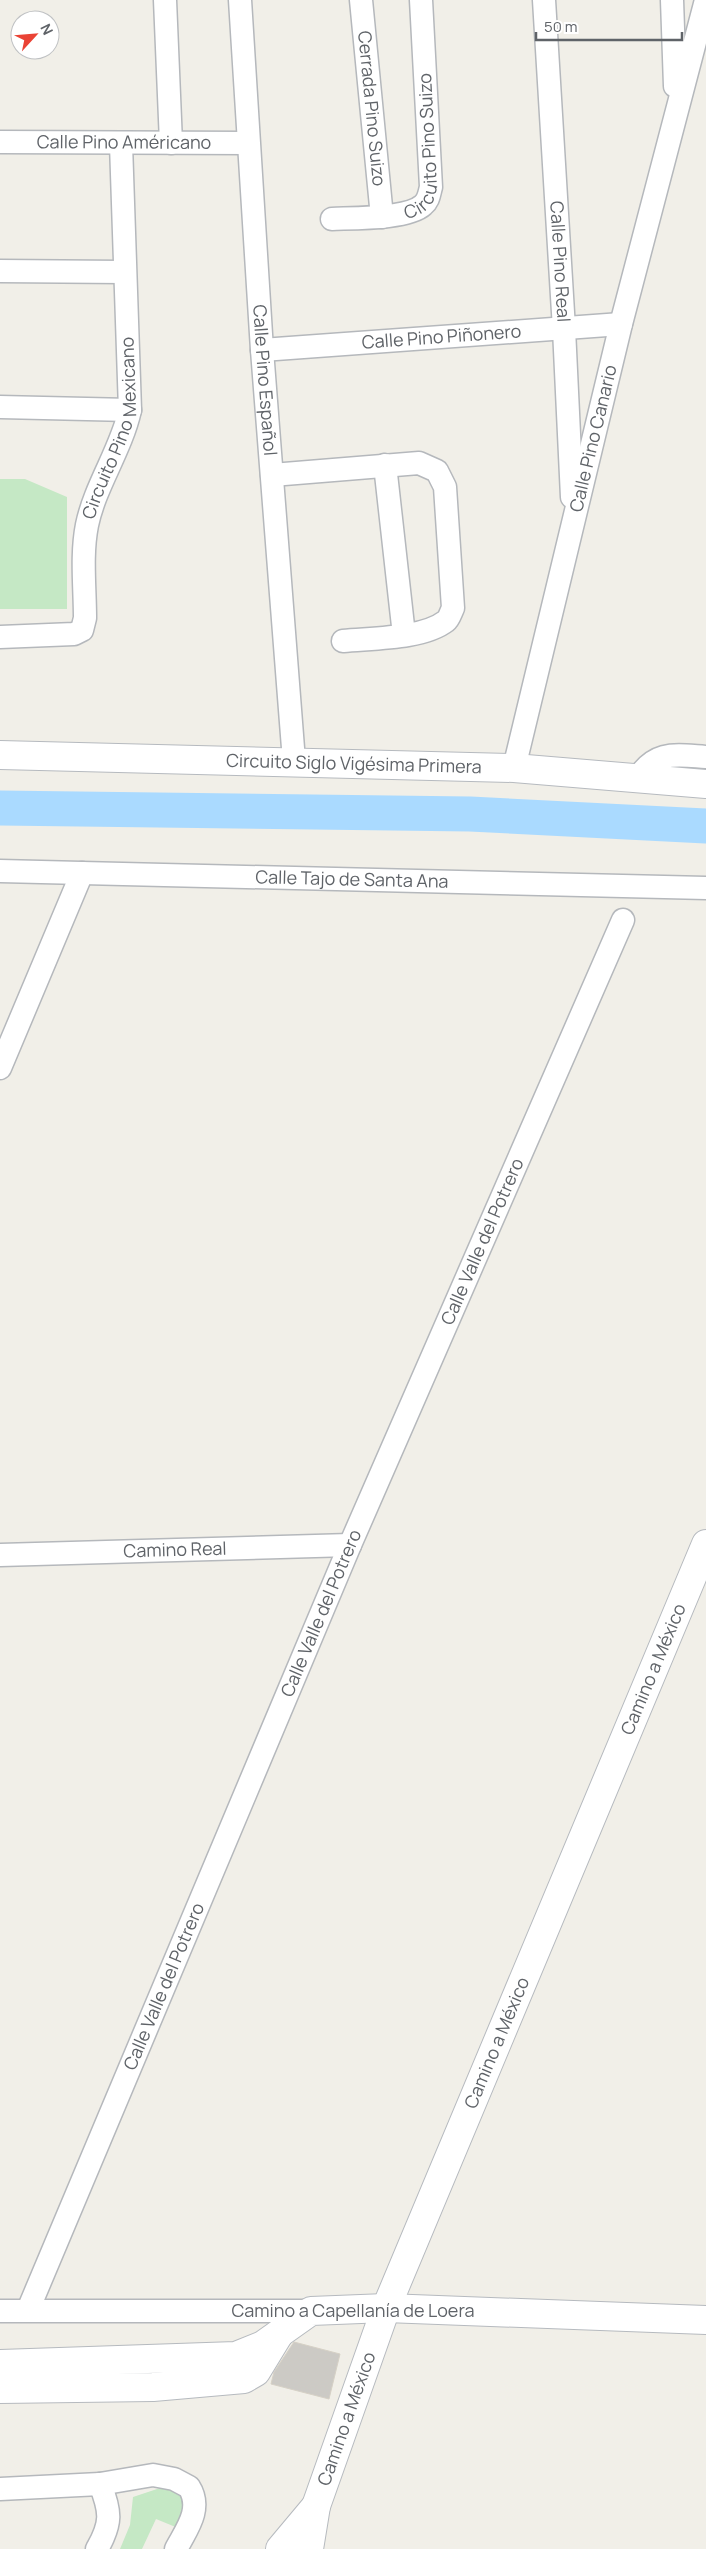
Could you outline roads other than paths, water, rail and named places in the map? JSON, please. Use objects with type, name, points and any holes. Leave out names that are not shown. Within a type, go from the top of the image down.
[{"type":"street","points":[[165,0],[171,143]]},
{"type":"street","name":"Calle Pino Español","points":[[240,0],[262,350],[294,762]]},
{"type":"street","name":"Cerrada Pino Suizo","points":[[361,0],[382,217]]},
{"type":"street","name":"Circuito Pino Suizo","points":[[332,219],[382,217],[416,209],[428,199],[431,187],[421,0]]},
{"type":"street","name":"Calle Pino Real","points":[[544,0],[564,329],[573,524]]},
{"type":"street","points":[[672,0],[676,110]]},
{"type":"street","name":"Calle Pino Canario","points":[[514,768],[621,324],[706,0]]},
{"type":"street","name":"Calle Pino Américano","points":[[0,142],[121,144],[248,142]]},
{"type":"street","name":"Circuito Pino Mexicano","points":[[0,636],[74,634],[82,630],[85,618],[85,544],[87,524],[125,432],[130,410],[121,144]]},
{"type":"street","points":[[0,271],[124,272]]},
{"type":"street","name":"Calle Pino Piñonero","points":[[262,350],[621,324]]},
{"type":"street","points":[[0,408],[130,410]]},
{"type":"street","points":[[272,475],[419,463],[437,471],[445,488],[453,608],[447,621],[431,629],[404,635],[343,641]]},
{"type":"street","points":[[385,465],[404,635]]},
{"type":"street","name":"Circuito Siglo Vigésima Primera","points":[[0,755],[514,768],[706,784]]},
{"type":"street","points":[[637,779],[645,767],[666,755],[706,757]]},
{"type":"street","name":"Calle Tajo de Santa Ana","points":[[0,871],[706,888]]},
{"type":"street","points":[[0,1068],[82,872]]},
{"type":"street","name":"Calle Valle del Potrero","points":[[28,2310],[350,1545],[623,920]]},
{"type":"street","name":"Camino a México","points":[[309,2549],[316,2506],[386,2308],[706,1544]]},
{"type":"street","name":"Camino Real","points":[[0,1555],[350,1545]]},
{"type":"street","name":"Camino a Capellanía de Loera","points":[[0,2311],[311,2311],[386,2308],[706,2320]]},
{"type":"street","points":[[0,2364],[236,2356],[263,2345],[311,2311]]},
{"type":"street","points":[[0,2389],[153,2387],[244,2379],[256,2372],[280,2333]]},
{"type":"street","points":[[0,2489],[100,2484],[141,2477],[163,2476],[189,2487],[194,2498],[194,2511],[176,2549]]},
{"type":"street","points":[[97,2549],[109,2522],[109,2510],[100,2484]]},
{"type":"street","points":[[280,2549],[316,2506]]},
{"type":"waterway","points":[[0,808],[470,814],[706,826]]}]
